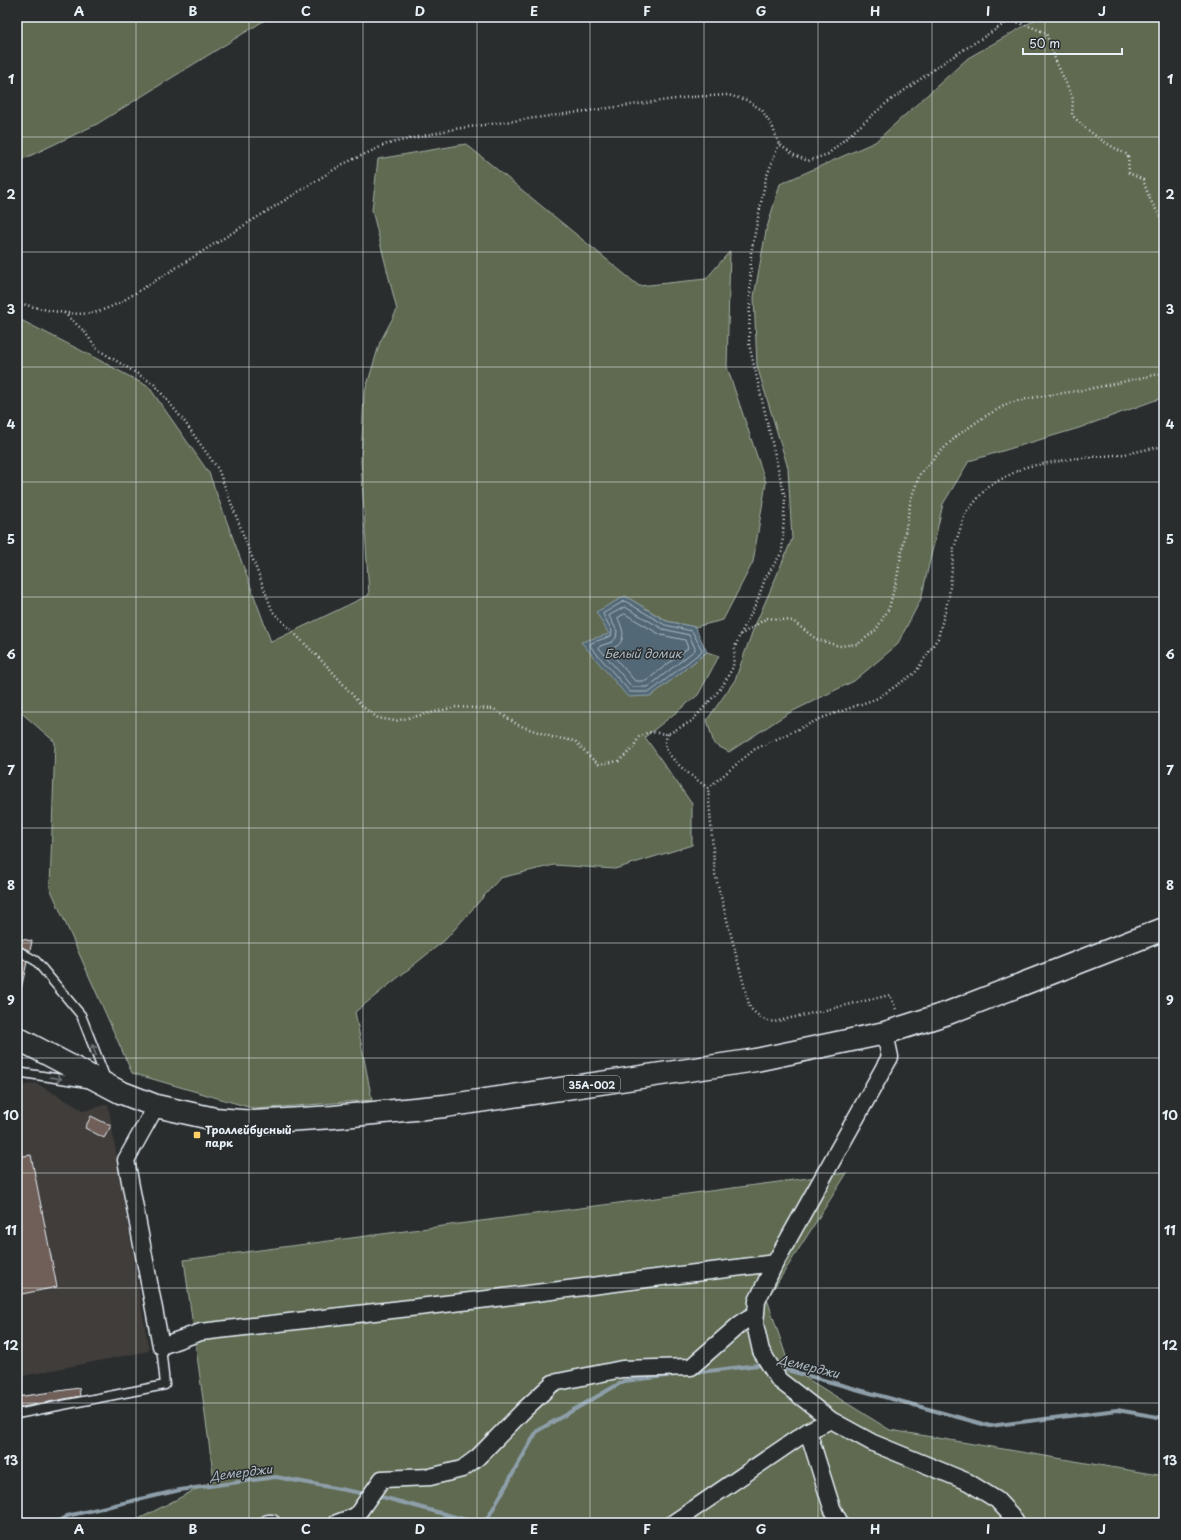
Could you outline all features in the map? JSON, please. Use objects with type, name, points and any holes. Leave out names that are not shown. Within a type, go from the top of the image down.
[{"type":"highway","name":"35А-002","points":[[17,1038],[109,1086],[156,1106],[215,1119],[254,1122],[334,1117],[445,1106],[756,1060],[894,1030],[948,1013],[1164,929]]},
{"type":"street","points":[[894,1030],[890,1057],[775,1263],[757,1301],[755,1324],[761,1351],[779,1380],[831,1420],[873,1443],[968,1482],[997,1500],[1016,1523]]},
{"type":"street","points":[[156,1106],[126,1160],[161,1346],[201,1332],[488,1299],[775,1263]]},
{"type":"street","points":[[337,1523],[356,1516],[382,1479],[430,1477],[462,1469],[478,1457],[553,1383],[622,1369],[691,1368],[740,1324],[756,1313]]},
{"type":"street","points":[[673,1523],[808,1431],[831,1420]]},
{"type":"street","points":[[808,1431],[832,1508],[840,1523]]},
{"type":"lane","points":[[17,950],[36,961],[81,1015],[109,1086]]},
{"type":"lane","points":[[17,1072],[109,1086]]},
{"type":"lane","points":[[17,1414],[165,1385],[161,1346]]},
{"type":"path","points":[[17,302],[33,308],[64,313],[92,313],[121,302],[343,164],[387,144],[454,129],[690,97],[728,95],[746,100],[762,110],[773,128],[779,144],[794,155],[808,160],[828,154],[884,105],[943,63],[1015,17]]},
{"type":"path","points":[[1009,20],[1046,33],[1055,59],[1073,99],[1072,115],[1084,129],[1111,147],[1128,155],[1129,173],[1143,180],[1153,206],[1164,219]]},
{"type":"path","points":[[64,313],[84,331],[97,349],[154,384],[184,421],[218,469],[273,612],[330,669],[363,707],[378,718],[395,721],[456,707],[494,709],[518,725],[552,737],[575,741],[591,758],[599,764],[619,761],[633,748],[639,737],[649,732],[668,734],[692,721],[722,688],[733,667],[736,647],[740,635],[756,604],[765,579],[782,552],[786,498],[749,344],[751,253],[766,178],[779,144]]},
{"type":"path","points":[[740,635],[768,618],[793,622],[816,640],[839,646],[858,644],[876,630],[889,608],[897,578],[911,498],[920,474],[938,454],[958,436],[984,417],[1009,404],[1031,398],[1089,389],[1164,373]]},
{"type":"path","points":[[708,788],[755,749],[822,718],[878,698],[915,673],[938,638],[949,596],[954,548],[965,514],[988,486],[1025,467],[1071,459],[1125,454],[1164,446]]},
{"type":"path","points":[[668,734],[665,744],[669,754],[686,771],[708,788],[715,874],[750,1008],[762,1019],[774,1022],[890,995],[894,1030]]},
{"type":"shaded area","points":[[36,1083],[84,1111],[108,1104],[149,1351],[17,1377],[17,1087]]},
{"type":"green space","points":[[17,17],[270,17],[97,124],[17,162]]},
{"type":"green space","points":[[1040,17],[1164,17],[1164,397],[1079,428],[969,461],[943,504],[921,599],[897,645],[854,681],[787,714],[729,752],[714,744],[707,720],[735,680],[753,630],[792,539],[788,468],[757,366],[754,297],[766,231],[780,184],[875,142],[968,58]]},
{"type":"green space","points":[[466,144],[639,286],[706,279],[730,251],[727,367],[766,483],[753,562],[723,620],[695,627],[667,621],[625,596],[651,696],[707,652],[719,656],[698,695],[645,737],[692,804],[692,845],[615,869],[554,865],[500,878],[445,940],[355,1012],[372,1100],[255,1109],[132,1073],[50,888],[55,742],[17,709],[17,318],[149,387],[209,473],[271,642],[369,595],[361,462],[364,395],[380,342],[397,310],[372,210],[378,159]]},
{"type":"green space","points":[[847,1173],[767,1299],[790,1368],[890,1430],[1164,1476],[1164,1523],[131,1523],[214,1480],[184,1260]]},
{"type":"water","name":"Белый домик","points":[[625,596],[666,621],[695,627],[707,652],[651,696],[628,697],[581,642],[609,634],[596,612]]},
{"type":"building","points":[[17,938],[32,941],[30,951],[17,945]]},
{"type":"building","points":[[17,956],[27,962],[21,989],[17,988]]},
{"type":"building","points":[[91,1116],[111,1126],[104,1138],[85,1128]]},
{"type":"building","points":[[31,1155],[57,1287],[17,1295],[17,1157]]},
{"type":"building","points":[[79,1388],[80,1396],[17,1408],[17,1397]]},
{"type":"waterway","name":"Демерджи","points":[[692,1373],[758,1365],[765,1366]]},
{"type":"waterway","name":"Демерджи","points":[[776,1367],[990,1426],[1117,1410],[1164,1418]]},
{"type":"waterway","name":"Демерджи","points":[[485,1523],[537,1431],[624,1381],[675,1375]]},
{"type":"waterway","name":"Демерджи","points":[[56,1523],[67,1516],[180,1490],[276,1477],[366,1494]]},
{"type":"waterway","name":"Демерджи","points":[[375,1495],[477,1523]]},
{"type":"place","name":"Троллейбусный парк","points":[[197,1135]]}]
